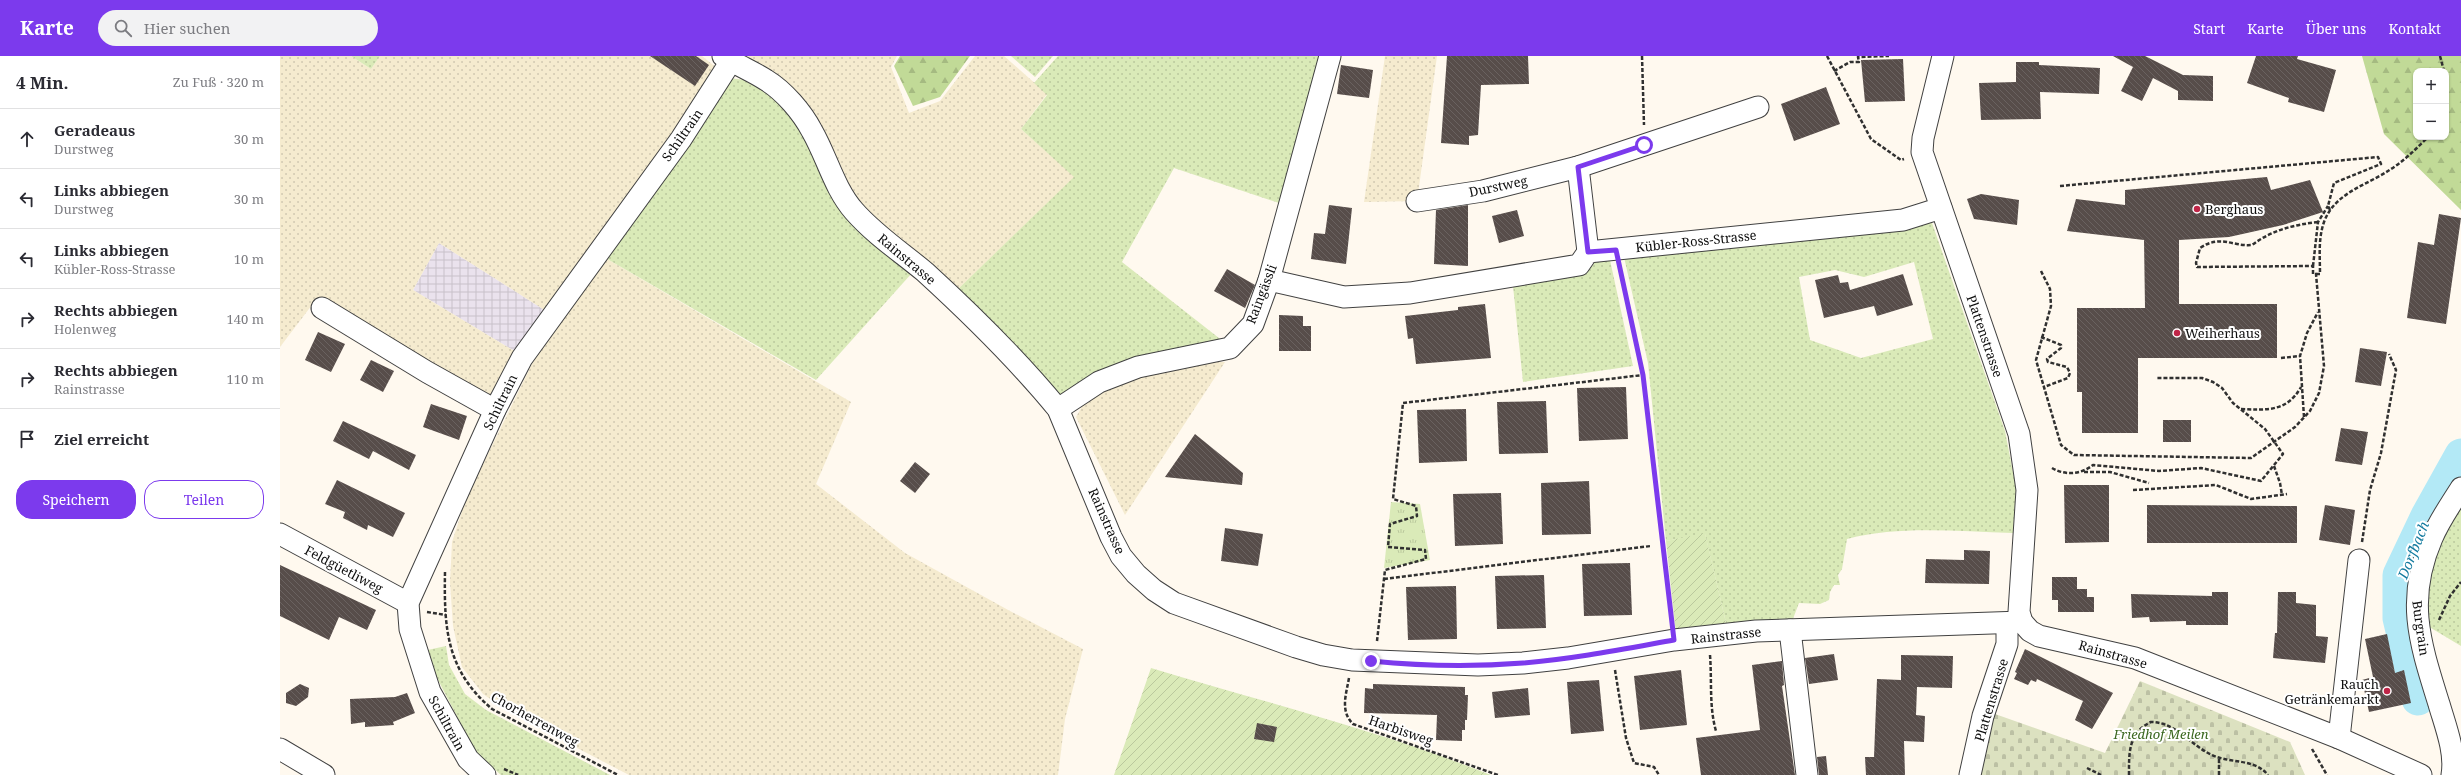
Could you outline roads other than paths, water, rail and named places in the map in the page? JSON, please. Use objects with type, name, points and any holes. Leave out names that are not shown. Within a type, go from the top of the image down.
[{"type":"street","name":"Raingässli","points":[[1058,408],[1099,382],[1138,367],[1230,348],[1253,324],[1268,280],[1330,56]]},
{"type":"street","name":"Plattenstrasse","points":[[1943,56],[1923,138],[1922,152],[2020,434],[2027,490],[2019,595],[2015,623],[1983,716],[1970,775]]},
{"type":"street","name":"Rainstrasse","points":[[727,58],[767,80],[795,106],[812,130],[841,193],[853,210],[870,228],[923,271],[976,319],[1058,408],[1111,537],[1122,556],[1154,590],[1174,603],[1198,613],[1323,655],[1374,662],[1478,665],[1523,663],[1568,658],[1674,640],[1731,633],[2015,623],[2039,636],[2135,658],[2338,738],[2421,775]]},
{"type":"street","name":"Schiltrain","points":[[485,775],[468,759],[430,692],[410,629],[408,603],[495,410],[522,358],[681,139],[727,58]]},
{"type":"street","name":"Durstweg","points":[[1417,201],[1483,191],[1578,167],[1758,107]]},
{"type":"street","points":[[1268,280],[1344,297],[1410,293],[1579,265],[1588,252],[1578,167]]},
{"type":"street","name":"Kübler-Ross-Strasse","points":[[1588,252],[1903,220],[1941,208]]},
{"type":"street","points":[[322,308],[428,372],[495,410]]},
{"type":"street","name":"Burgrain","points":[[2452,775],[2453,766],[2451,750],[2426,662],[2418,623],[2416,600],[2422,565],[2432,537],[2461,488]]},
{"type":"street","name":"Feldgüetliweg","points":[[280,534],[408,603]]},
{"type":"street","points":[[2338,738],[2359,560]]},
{"type":"street","points":[[1790,630],[1807,775]]},
{"type":"street","points":[[280,749],[324,775]]},
{"type":"waterway","name":"Dorfbach","points":[[2418,699],[2399,618],[2399,575],[2427,516],[2461,455]]},
{"type":"place","name":"Berghaus","points":[[2197,209]]},
{"type":"place","name":"Weiherhaus","points":[[2177,333]]},
{"type":"place","name":"Rauch Getränkemarkt","points":[[2387,691]]},
{"type":"park label","name":"Friedhof Meilen","points":[[2161,734]]}]
